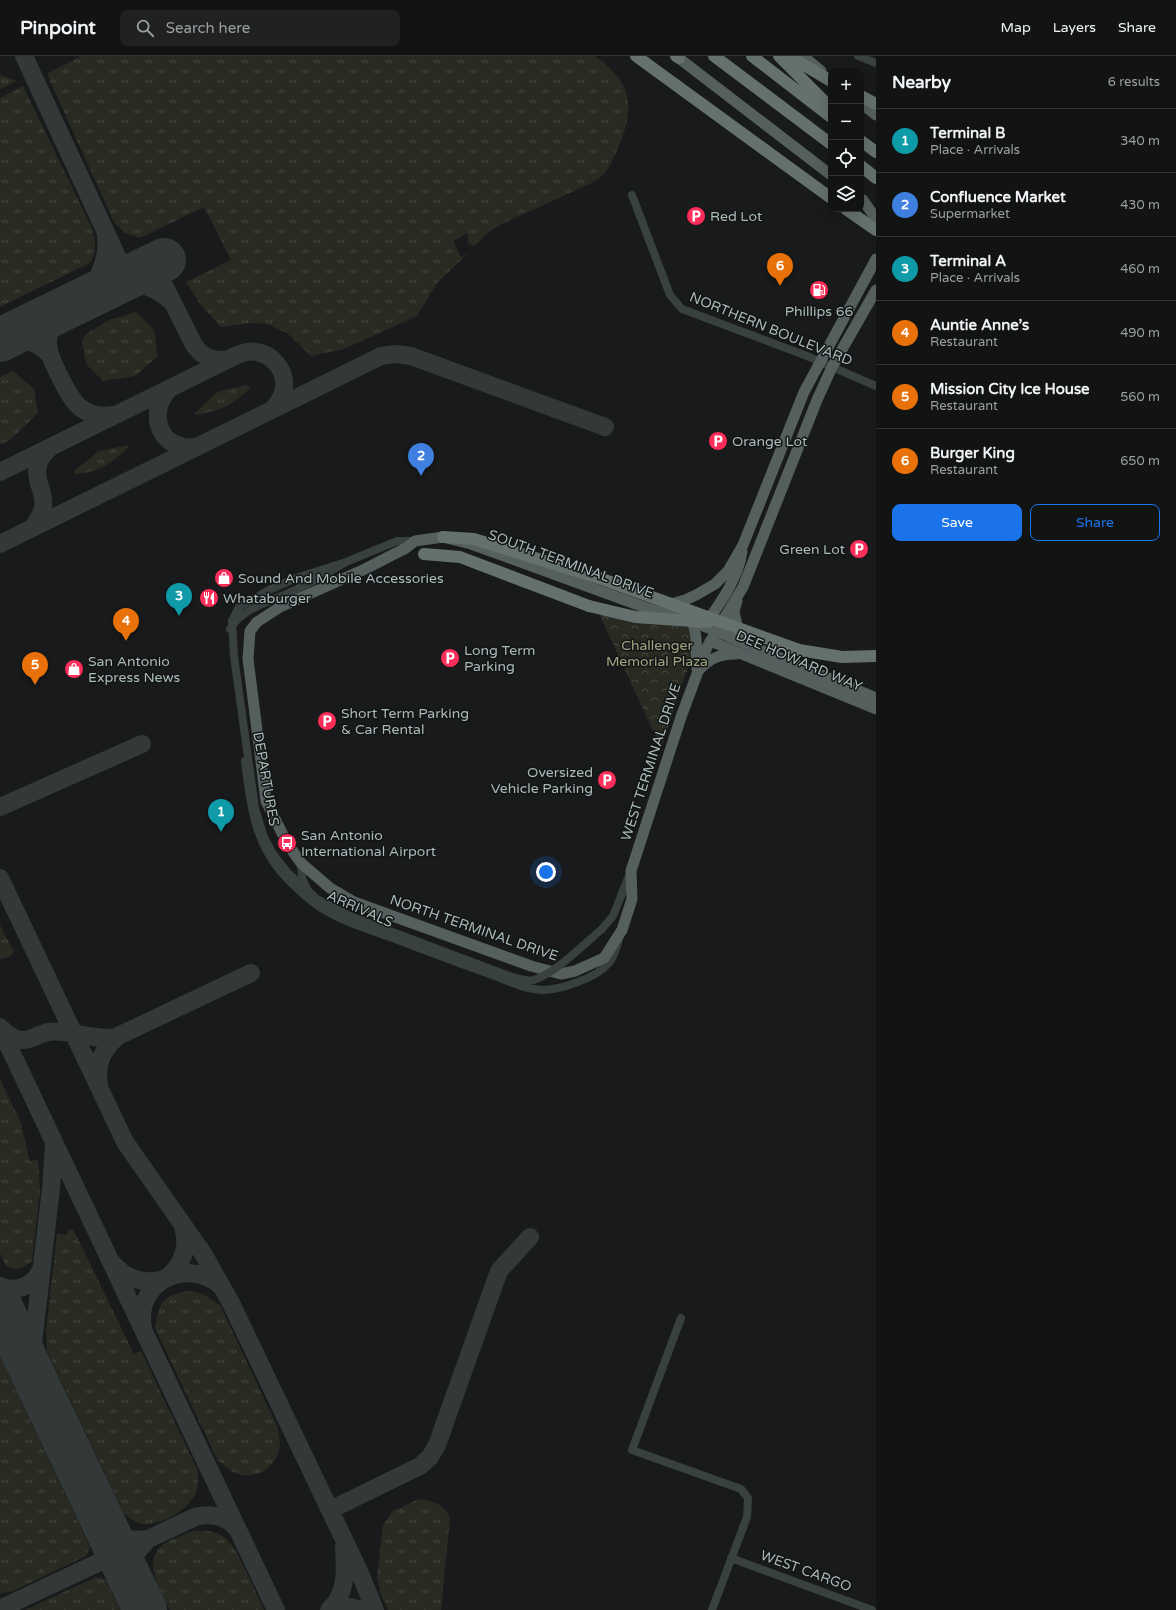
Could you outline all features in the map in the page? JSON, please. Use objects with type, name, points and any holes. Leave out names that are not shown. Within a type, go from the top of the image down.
[{"type":"highway","points":[[636,56],[828,196]]},
{"type":"highway","points":[[714,56],[828,142]]},
{"type":"highway","points":[[752,56],[828,115]]},
{"type":"highway","points":[[779,56],[828,105]]},
{"type":"highway","points":[[789,56],[828,78]]},
{"type":"highway","points":[[864,97],[876,100]]},
{"type":"highway","points":[[864,98],[876,104]]},
{"type":"highway","points":[[862,140],[875,151]]},
{"type":"highway","points":[[864,168],[876,178]]},
{"type":"highway","points":[[850,212],[876,230]]},
{"type":"highway","points":[[443,537],[474,539],[598,578],[799,650],[842,657],[876,656]]},
{"type":"highway","points":[[424,554],[460,557],[589,606],[635,617],[727,624]]},
{"type":"main road","points":[[803,56],[828,77]]},
{"type":"main road","points":[[677,57],[828,173]]},
{"type":"main road","points":[[862,104],[876,115]]},
{"type":"main road","points":[[864,199],[876,202]]},
{"type":"main road","points":[[864,200],[876,209]]},
{"type":"main road","points":[[864,202],[876,219]]},
{"type":"main road","points":[[644,607],[685,600],[715,584],[728,571],[743,545],[804,392],[819,361],[876,259]]},
{"type":"main road","points":[[747,644],[738,634],[736,624],[734,611],[738,596],[743,587],[810,418],[832,367],[876,290]]},
{"type":"main road","name":"SOUTH TERMINAL DRIVE","points":[[415,541],[443,537],[471,544],[644,607],[716,630]]},
{"type":"main road","name":"NORTH TERMINAL DRIVE","points":[[415,541],[406,548],[365,569],[280,607],[256,622],[250,631],[247,645],[248,658],[265,795],[275,822],[287,843],[301,863],[330,888],[354,902],[531,966],[561,974],[575,971],[604,958],[622,930],[632,899],[631,871]]},
{"type":"main road","points":[[710,641],[706,634],[705,626],[730,586],[740,566],[743,545]]},
{"type":"main road","name":"WEST TERMINAL DRIVE","points":[[631,871],[697,672],[710,641],[738,596]]},
{"type":"main road","points":[[692,622],[696,631],[695,653],[697,672]]},
{"type":"main road","name":"DEE HOWARD WAY","points":[[716,630],[807,669],[873,703]]},
{"type":"main road","name":"DEE HOWARD WAY","points":[[710,641],[758,661],[873,703]]},
{"type":"main road","points":[[697,672],[706,662],[723,654],[742,654]]},
{"type":"main road","points":[[758,661],[761,657],[791,668],[807,669]]},
{"type":"street","points":[[858,56],[876,64]]},
{"type":"street","name":"NORTHERN BOULEVARD","points":[[632,195],[670,295],[675,302],[692,314],[819,361],[876,386]]},
{"type":"street","points":[[346,562],[397,541],[415,541]]},
{"type":"street","name":"DEPARTURES","points":[[346,562],[296,578],[269,590],[239,607],[232,621],[234,656],[255,808],[263,835],[273,854],[288,873],[317,899],[350,916],[512,977],[532,981],[546,974],[602,929],[613,916],[631,871]]},
{"type":"street","name":"ARRIVALS","points":[[346,562],[294,591],[245,612],[235,620],[228,632],[248,785],[256,827],[269,856],[298,889],[323,909],[354,924],[526,987],[542,990],[571,984],[596,975],[609,964],[617,948],[622,930]]},
{"type":"street","points":[[301,863],[302,878],[309,892],[323,909]]},
{"type":"street","points":[[681,1318],[632,1450],[741,1489],[748,1498],[746,1517],[712,1610]]},
{"type":"street","name":"WEST CARGO","points":[[731,1558],[872,1610]]},
{"type":"green space","points":[[81,56],[595,56],[607,65],[623,84],[627,94],[628,116],[625,129],[613,159],[608,169],[596,181],[504,223],[490,231],[474,246],[468,243],[468,235],[465,233],[463,236],[453,241],[461,257],[468,253],[437,283],[417,316],[344,349],[311,356],[287,333],[267,324],[250,323],[221,327],[201,305],[186,282],[231,260],[204,207],[140,238],[125,233],[114,222],[49,79],[48,73]]},
{"type":"green space","points":[[0,75],[17,81],[0,89]]},
{"type":"green space","points":[[23,86],[91,226],[95,240],[95,249],[90,263],[0,307],[0,98]]},
{"type":"green space","points":[[136,312],[154,330],[158,356],[135,376],[103,381],[86,364],[82,341],[86,334],[109,320]]},
{"type":"green space","points":[[13,371],[34,389],[38,413],[10,440],[0,445],[0,377]]},
{"type":"green space","points":[[246,385],[250,387],[249,389],[237,400],[212,411],[197,415],[194,414],[217,392]]},
{"type":"green space","points":[[128,445],[129,447],[123,453],[104,466],[91,472],[74,474],[74,471],[99,451]]},
{"type":"green space","name":"Challenger Memorial Plaza","points":[[594,603],[635,610],[687,626],[695,640],[692,656],[661,748]]},
{"type":"green space","points":[[0,925],[14,952],[4,959],[0,959]]},
{"type":"green space","points":[[0,1079],[21,1123],[30,1162],[38,1159],[40,1192],[32,1261],[17,1269],[6,1266],[0,1253]]},
{"type":"green space","points":[[70,1229],[74,1231],[134,1354],[141,1351],[198,1471],[196,1492],[188,1505],[174,1516],[157,1523],[142,1524],[124,1514],[47,1351],[46,1330],[57,1233],[66,1235]]},
{"type":"green space","points":[[190,1291],[204,1294],[220,1305],[277,1426],[280,1444],[278,1453],[270,1466],[257,1474],[241,1475],[233,1472],[218,1461],[155,1328],[158,1312],[164,1301],[173,1295]]},
{"type":"green space","points":[[0,1357],[90,1547],[86,1556],[13,1591],[0,1593]]},
{"type":"green space","points":[[419,1499],[438,1504],[445,1509],[450,1518],[441,1610],[388,1610],[381,1595],[377,1576],[383,1525],[393,1511]]},
{"type":"green space","points":[[193,1531],[214,1532],[227,1540],[237,1553],[264,1610],[170,1610],[155,1576],[153,1566],[154,1558],[158,1550],[165,1543]]},
{"type":"green space","points":[[96,1577],[106,1580],[120,1610],[25,1610]]},
{"type":"taxiway","points":[[24,56],[127,278]]},
{"type":"taxiway","points":[[81,301],[87,295],[101,271],[106,254],[106,236]]},
{"type":"taxiway","points":[[154,265],[197,349],[209,358],[218,360],[229,359]]},
{"type":"taxiway","points":[[116,283],[131,282],[145,286],[159,292],[171,301]]},
{"type":"taxiway","points":[[64,309],[53,325],[48,339],[48,348],[58,373],[67,391],[78,406],[93,414],[102,416],[114,415]]},
{"type":"taxiway","points":[[3,339],[23,339],[34,343],[50,355]]},
{"type":"taxiway","points":[[0,472],[238,354],[245,352],[262,353],[272,359],[277,364],[283,375],[284,390],[273,409]]},
{"type":"taxiway","points":[[0,544],[381,356],[395,354],[411,356],[605,427]]},
{"type":"taxiway","points":[[169,389],[162,399],[158,409],[160,429],[174,444],[184,447],[197,447]]},
{"type":"taxiway","points":[[32,528],[40,517],[43,507],[42,491],[37,477],[37,469],[42,456],[50,448]]},
{"type":"taxiway","points":[[0,807],[142,744]]},
{"type":"taxiway","points":[[0,878],[125,1142],[204,1255],[231,1303],[359,1571],[375,1610]]},
{"type":"taxiway","points":[[0,1027],[12,1037],[21,1040],[48,1032],[65,1032],[107,1038],[116,1037],[251,973]]},
{"type":"taxiway","points":[[0,1028],[276,1610]]},
{"type":"taxiway","points":[[99,1084],[98,1069],[102,1056],[109,1044],[120,1035]]},
{"type":"taxiway","points":[[36,1381],[31,1361],[51,1188],[54,1145]]},
{"type":"taxiway","points":[[166,1278],[177,1268],[183,1255],[185,1248],[185,1234],[183,1227]]},
{"type":"taxiway","points":[[330,1510],[420,1466],[430,1457],[437,1445],[499,1271],[530,1237]]},
{"type":"taxiway","points":[[113,1264],[124,1274],[136,1279],[143,1281],[157,1281],[164,1279]]},
{"type":"taxiway","points":[[0,1286],[13,1289],[26,1286],[31,1283],[42,1267]]},
{"type":"taxiway","points":[[143,1328],[142,1312],[147,1298],[155,1287],[166,1278],[179,1274],[193,1273],[208,1277],[221,1286]]},
{"type":"taxiway","points":[[0,1609],[195,1517],[206,1515],[223,1518],[237,1529]]},
{"type":"taxiway","points":[[100,1516],[115,1532],[125,1538],[139,1540],[147,1539]]},
{"type":"taxiway","points":[[134,1589],[132,1563],[136,1553],[146,1542]]},
{"type":"taxiway","points":[[329,1610],[340,1596],[344,1580],[344,1547]]},
{"type":"taxiway","points":[[333,1610],[350,1607],[362,1610]]},
{"type":"runway","points":[[0,340],[164,260]]},
{"type":"runway","points":[[0,1305],[145,1610]]},
{"type":"place","name":"Red Lot","points":[[696,216]]},
{"type":"place","name":"Burger King","points":[[780,286]]},
{"type":"place","name":"Phillips 66","points":[[819,290]]},
{"type":"place","name":"Orange Lot","points":[[718,441]]},
{"type":"place","name":"Confluence Market","points":[[421,476]]},
{"type":"place","name":"Green Lot","points":[[859,549]]},
{"type":"place","name":"Sound And Mobile Accessories","points":[[224,578]]},
{"type":"place","name":"Whataburger","points":[[209,598]]},
{"type":"place","name":"Terminal A","points":[[179,616]]},
{"type":"place","name":"Auntie Anne’s","points":[[126,641]]},
{"type":"place","name":"Long Term Parking","points":[[450,658]]},
{"type":"place","name":"San Antonio Express News","points":[[74,669]]},
{"type":"place","name":"Mission City Ice House","points":[[35,685]]},
{"type":"place","name":"Short Term Parking & Car Rental","points":[[327,721]]},
{"type":"place","name":"Oversized Vehicle Parking","points":[[607,780]]},
{"type":"place","name":"Terminal B","points":[[221,832]]},
{"type":"place","name":"San Antonio International Airport","points":[[287,843]]}]
